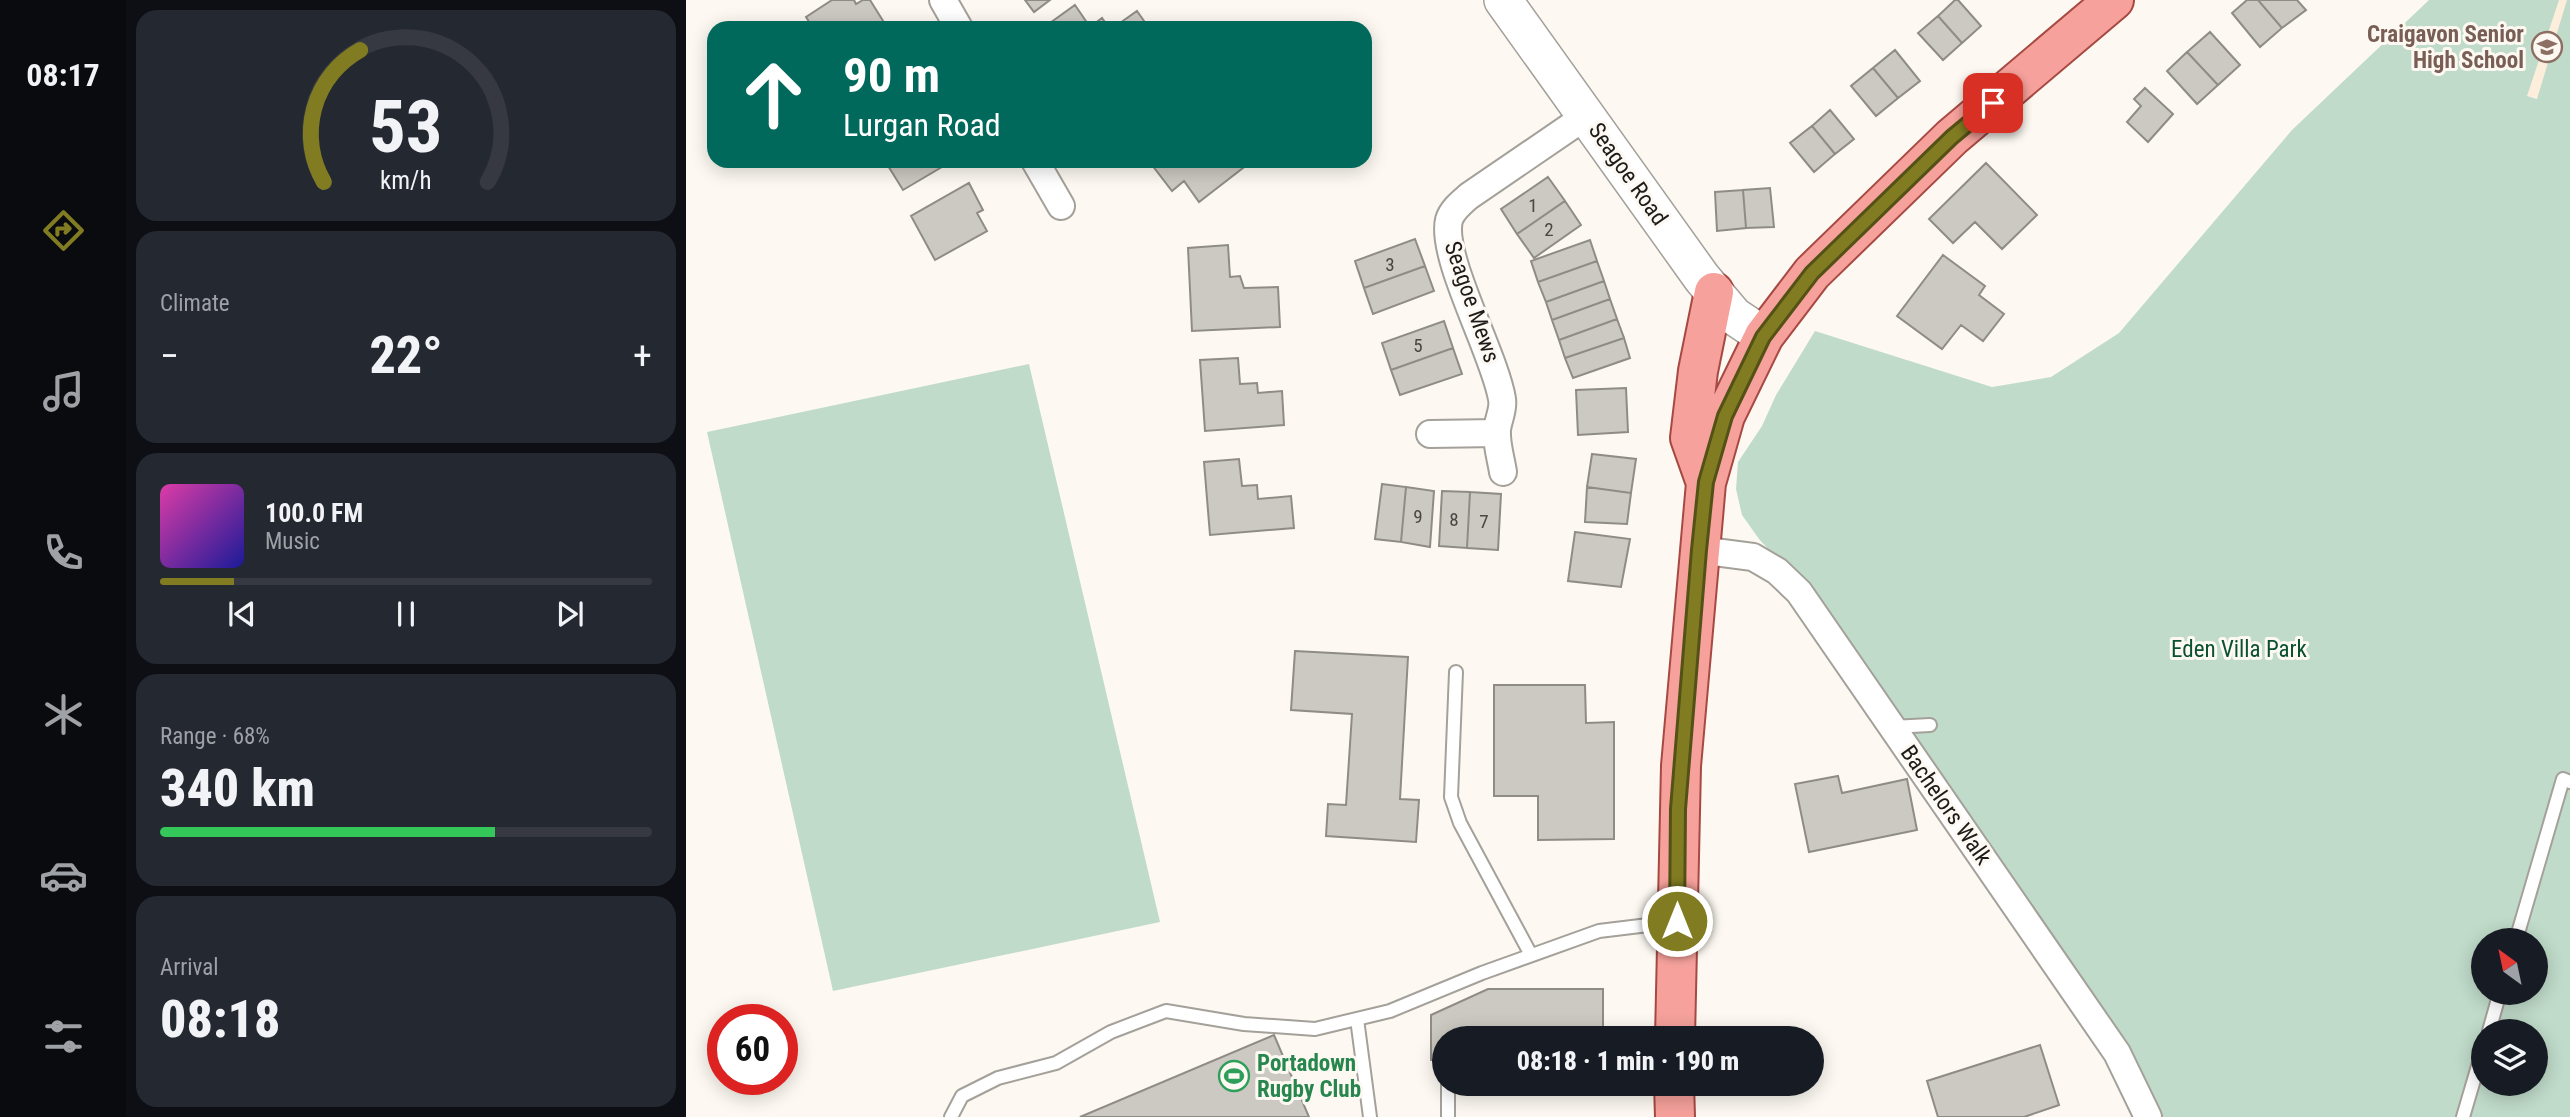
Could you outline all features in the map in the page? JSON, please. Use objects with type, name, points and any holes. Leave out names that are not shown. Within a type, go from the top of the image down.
[{"type":"main road","points":[[1675,1026],[1678,809],[1699,550],[1706,482],[1725,416],[1763,337],[1812,273],[1952,137],[2114,0]]},
{"type":"main road","name":"Seagoe Road","points":[[1516,5],[1586,116],[1714,292],[1734,317],[1763,337]]},
{"type":"main road","points":[[1706,482],[1690,438],[1698,371],[1714,292]]},
{"type":"main road","points":[[1674,1096],[1675,1117]]},
{"type":"street","points":[[943,0],[955,21]]},
{"type":"street","name":"Seagoe Mews","points":[[1503,472],[1497,433],[1503,402],[1495,370],[1453,256],[1448,234],[1449,218],[1457,206],[1469,196],[1586,116]]},
{"type":"street","points":[[1039,168],[1061,206]]},
{"type":"street","points":[[1430,434],[1497,433]]},
{"type":"street","name":"Bachelors Walk","points":[[1699,550],[1752,557],[1777,572],[1799,592],[2117,1053],[2148,1117]]},
{"type":"lane","points":[[1456,672],[1451,797],[1460,822],[1531,955]]},
{"type":"lane","points":[[1891,727],[1930,725]]},
{"type":"lane","points":[[2520,928],[2563,779],[2570,782]]},
{"type":"lane","points":[[951,1117],[962,1096],[998,1078],[1056,1063],[1111,1032],[1166,1011],[1244,1024],[1315,1029],[1390,1011],[1482,972],[1599,931],[1677,921]]},
{"type":"lane","points":[[1357,1019],[1370,1117]]},
{"type":"lane","points":[[2463,1117],[2471,1090]]},
{"type":"lane","points":[[1448,1096],[1448,1117]]},
{"type":"shaded area","name":"Craigavon Senior High School","points":[[2537,0],[2570,0],[2538,98],[2513,94]]},
{"type":"green space","name":"Eden Villa Park","points":[[2429,0],[2559,0],[2527,96],[2537,99],[2567,0],[2570,0],[2570,1117],[2148,1117],[1786,569],[1742,515],[1736,489],[1738,462],[1762,426],[1776,395],[1815,331],[1992,387],[2051,377],[2119,333],[2292,130]]},
{"type":"green space","points":[[1029,364],[1160,922],[833,991],[707,432]]},
{"type":"building","points":[[832,0],[854,0],[856,4],[870,0],[883,21],[809,21],[806,17]]},
{"type":"building","points":[[1025,0],[1050,0],[1034,12]]},
{"type":"building","points":[[1958,0],[1981,26],[1962,43],[1938,16]]},
{"type":"building","points":[[2247,0],[2258,0],[2282,28],[2260,47],[2232,13]]},
{"type":"building","points":[[2258,0],[2297,0],[2306,10],[2282,28]]},
{"type":"building","points":[[1075,5],[1086,21],[1053,21]]},
{"type":"building","points":[[1137,11],[1144,21],[1123,21]]},
{"type":"building","points":[[1938,16],[1962,43],[1943,60],[1918,33]]},
{"type":"building","points":[[2210,32],[2240,65],[2218,85],[2187,52]]},
{"type":"building","points":[[1895,50],[1920,81],[1898,98],[1873,68]]},
{"type":"building","points":[[2187,52],[2218,85],[2197,104],[2167,71]]},
{"type":"building","points":[[1873,68],[1898,98],[1876,116],[1851,86]]},
{"type":"building","points":[[2145,88],[2173,114],[2148,142],[2127,122],[2141,106],[2134,99]]},
{"type":"building","points":[[1830,110],[1854,139],[1835,154],[1812,126]]},
{"type":"building","points":[[1812,126],[1835,154],[1814,172],[1790,143]]},
{"type":"building","points":[[1986,163],[2037,215],[2002,249],[1975,222],[1953,243],[1929,219]]},
{"type":"building","points":[[889,168],[940,168],[903,190]]},
{"type":"building","points":[[1154,168],[1243,168],[1199,202],[1184,181],[1172,191]]},
{"type":"building","points":[[1548,177],[1565,201],[1517,234],[1501,209]]},
{"type":"building","points":[[969,183],[983,210],[977,213],[987,231],[935,260],[911,216]]},
{"type":"building","points":[[1770,188],[1774,227],[1746,228],[1743,190]]},
{"type":"building","points":[[1743,190],[1746,228],[1717,231],[1715,192]]},
{"type":"building","points":[[1565,201],[1581,225],[1534,258],[1517,234]]},
{"type":"building","points":[[1415,239],[1425,266],[1364,288],[1355,261]]},
{"type":"building","points":[[1590,240],[1597,261],[1538,282],[1531,261]]},
{"type":"building","points":[[1228,245],[1230,277],[1240,276],[1244,288],[1278,287],[1280,327],[1192,331],[1188,248]]},
{"type":"building","points":[[1943,255],[1985,286],[1979,295],[2004,314],[1983,341],[1961,325],[1942,349],[1897,316]]},
{"type":"building","points":[[1597,261],[1604,281],[1546,302],[1538,282]]},
{"type":"building","points":[[1425,266],[1434,291],[1373,314],[1364,288]]},
{"type":"building","points":[[1604,281],[1610,299],[1552,320],[1546,302]]},
{"type":"building","points":[[1610,299],[1617,319],[1559,340],[1552,320]]},
{"type":"building","points":[[1617,319],[1624,338],[1565,358],[1559,340]]},
{"type":"building","points":[[1444,321],[1453,348],[1391,370],[1382,343]]},
{"type":"building","points":[[1624,338],[1630,358],[1573,378],[1565,358]]},
{"type":"building","points":[[1453,348],[1462,374],[1400,395],[1391,370]]},
{"type":"building","points":[[1238,358],[1240,384],[1257,383],[1258,393],[1282,391],[1284,425],[1205,431],[1200,360]]},
{"type":"building","points":[[1626,388],[1628,432],[1578,435],[1576,390]]},
{"type":"building","points":[[1592,454],[1636,459],[1631,493],[1587,487]]},
{"type":"building","points":[[1239,459],[1242,486],[1257,485],[1258,499],[1291,496],[1294,528],[1210,535],[1204,462]]},
{"type":"building","points":[[1382,484],[1406,487],[1401,542],[1375,539]]},
{"type":"building","points":[[1406,487],[1434,491],[1430,547],[1401,542]]},
{"type":"building","points":[[1587,487],[1631,493],[1627,524],[1585,522]]},
{"type":"building","points":[[1442,491],[1470,492],[1467,548],[1439,546]]},
{"type":"building","points":[[1470,492],[1501,494],[1498,550],[1467,548]]},
{"type":"building","points":[[1575,532],[1630,539],[1621,587],[1568,581]]},
{"type":"building","points":[[1295,651],[1408,657],[1400,799],[1419,800],[1416,842],[1326,836],[1328,804],[1346,805],[1352,714],[1291,710]]},
{"type":"building","points":[[1494,685],[1585,685],[1586,723],[1614,722],[1614,839],[1538,840],[1538,796],[1494,796]]},
{"type":"building","points":[[1838,776],[1842,793],[1907,779],[1917,830],[1809,852],[1795,784]]},
{"type":"building","points":[[1488,989],[1603,989],[1603,1026],[1432,1026],[1431,1060],[1431,1015]]},
{"type":"building","name":"Portadown Rugby Club","points":[[1274,1035],[1309,1117],[1080,1117]]},
{"type":"building","points":[[2040,1045],[2059,1105],[2024,1117],[1938,1117],[1927,1081]]},
{"type":"place","name":"Craigavon Senior High School","points":[[2547,47]]},
{"type":"place","name":"Portadown Rugby Club","points":[[1234,1076]]},
{"type":"route","points":[[1677,921],[1678,809],[1699,550],[1706,482],[1725,416],[1763,337],[1812,273],[1952,137],[1993,103]]}]
